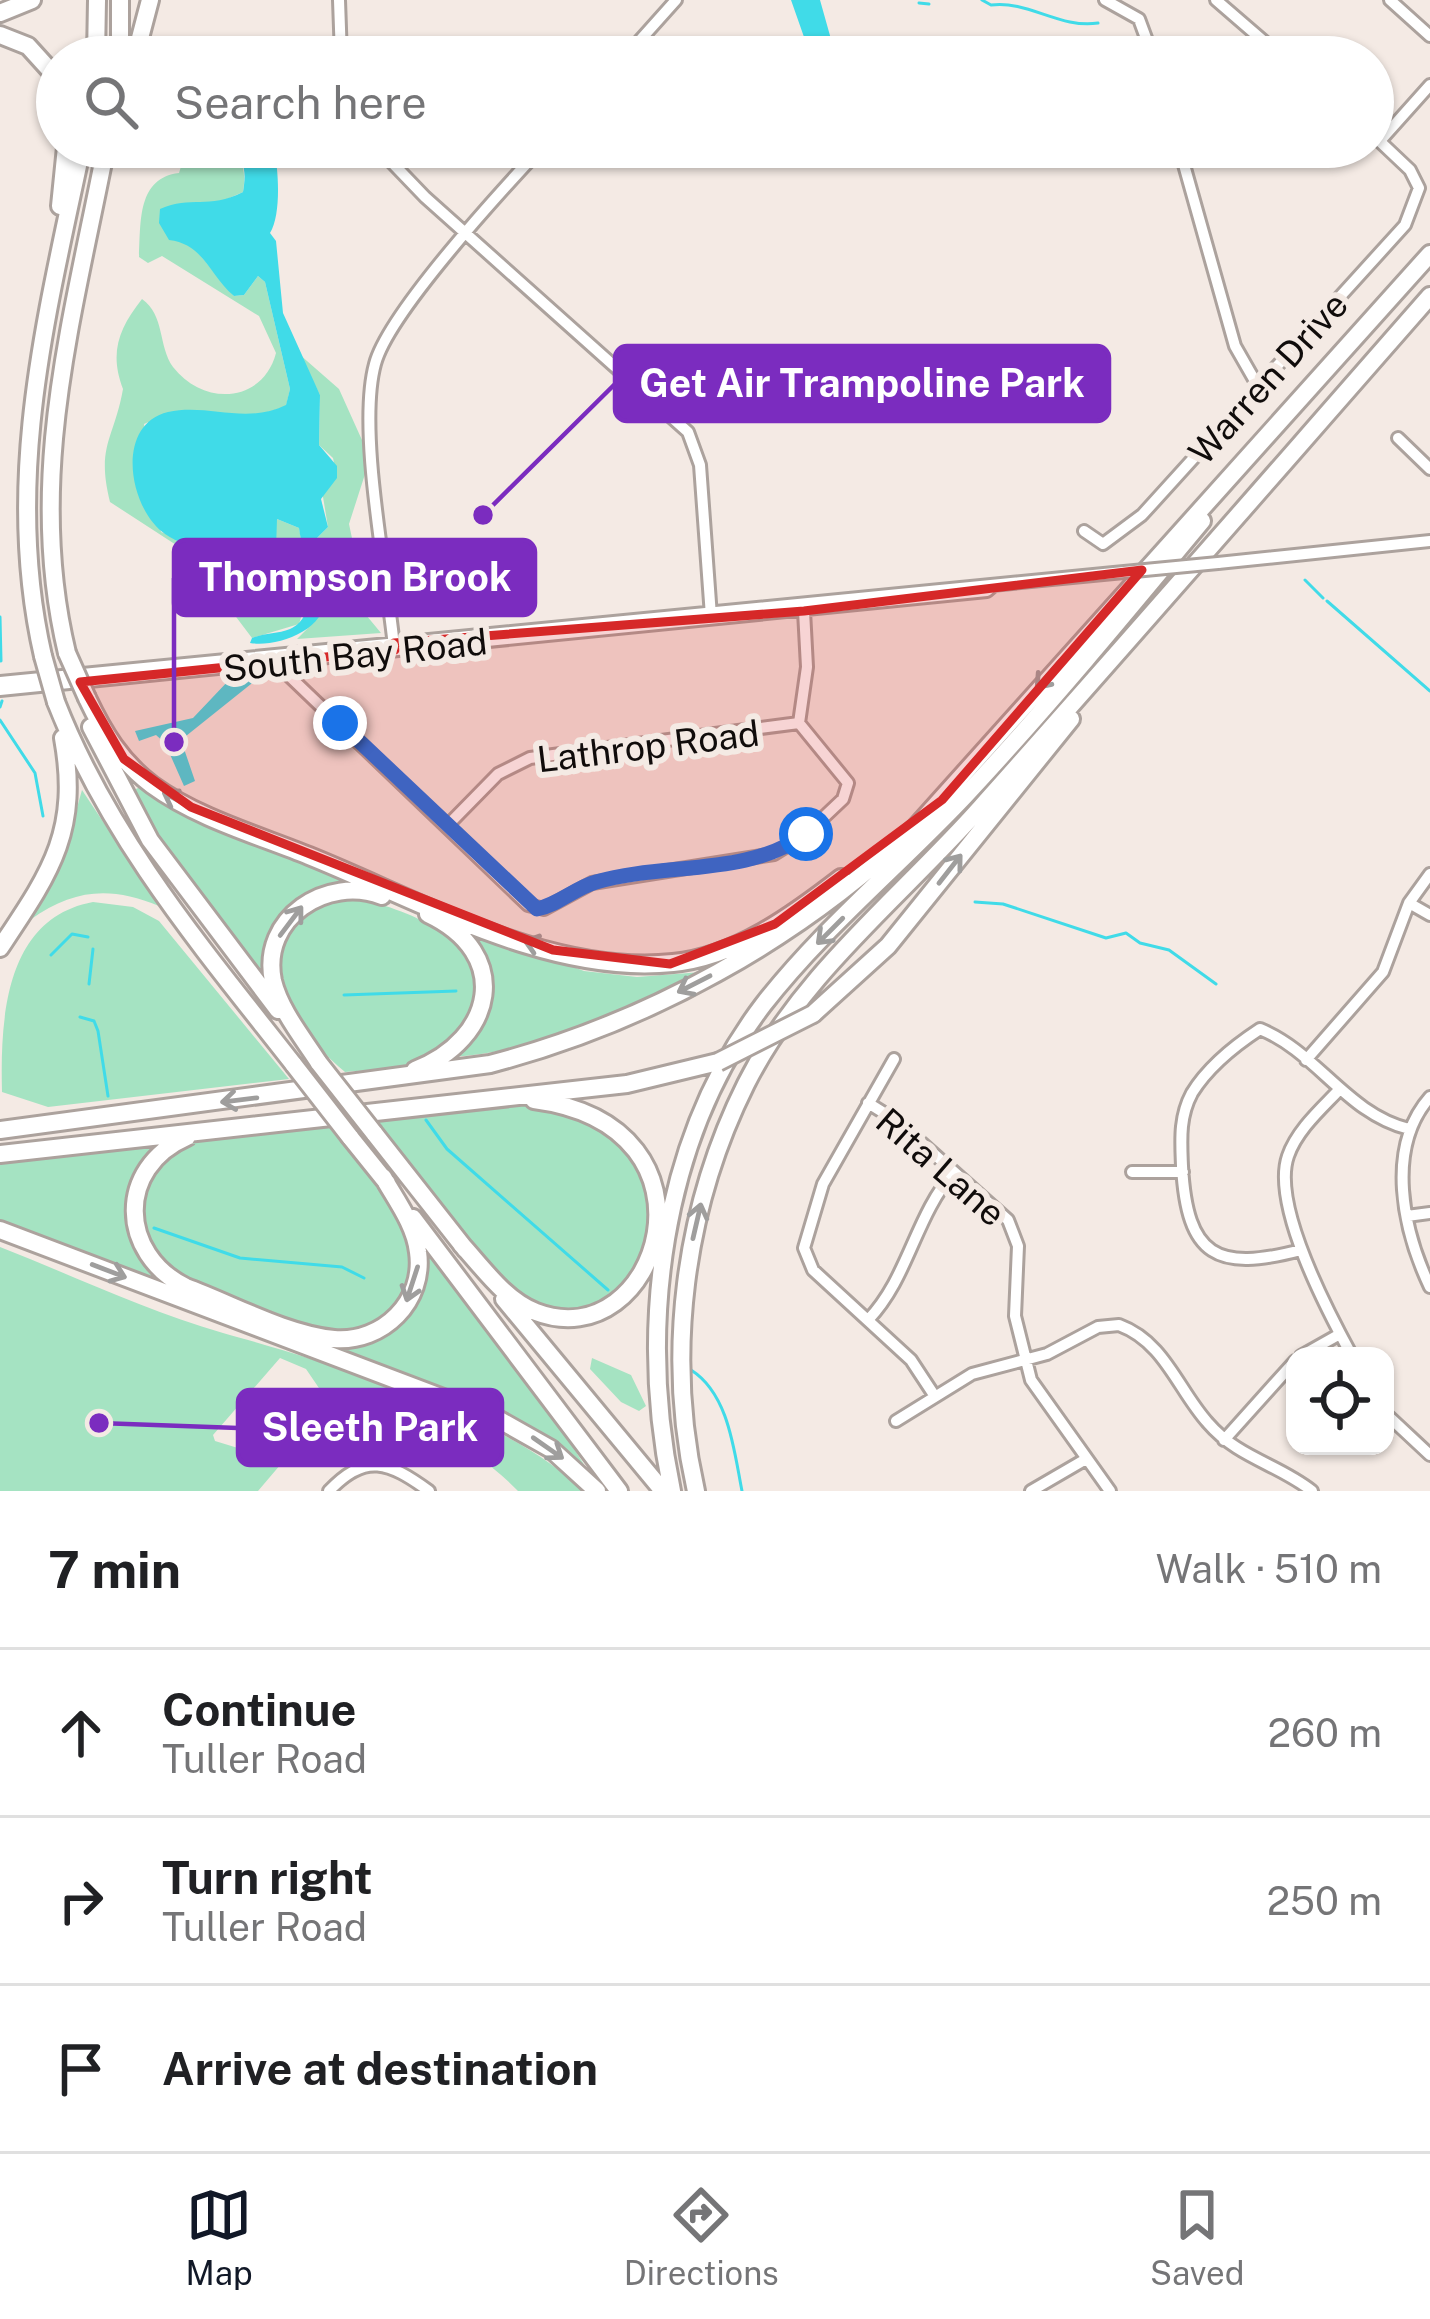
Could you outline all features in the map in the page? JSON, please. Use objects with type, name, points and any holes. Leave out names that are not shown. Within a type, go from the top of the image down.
[{"type":"highway","points":[[0,13],[32,0]]},
{"type":"highway","points":[[96,36],[97,0]]},
{"type":"highway","points":[[120,0],[120,36]]},
{"type":"highway","points":[[141,36],[151,0]]},
{"type":"highway","points":[[0,35],[28,46],[36,55]]},
{"type":"highway","points":[[51,298],[64,168]]},
{"type":"highway","points":[[0,948],[47,877],[66,828],[69,776],[29,583],[23,504],[29,412],[78,168]]},
{"type":"highway","points":[[103,168],[49,448],[49,551],[67,653],[111,773],[150,840],[319,1063],[461,1244],[665,1490]]},
{"type":"highway","points":[[665,1490],[656,1355],[658,1311],[671,1216],[720,1075],[764,1004],[990,768],[1430,254]]},
{"type":"highway","points":[[695,1491],[682,1390],[690,1257],[710,1171],[747,1082],[780,1028],[845,946],[978,811],[1430,296]]},
{"type":"highway","points":[[0,1130],[371,1082],[514,1058],[683,990],[827,903],[942,800],[1126,588],[1326,372]]},
{"type":"highway","points":[[0,1154],[627,1084],[718,1063],[813,1014],[889,946],[1179,582]]},
{"type":"highway","points":[[84,699],[116,751],[177,801],[501,932],[578,957],[622,964],[687,962],[739,944],[806,904],[942,800]]},
{"type":"highway","points":[[56,702],[86,773],[124,841],[620,1491]]},
{"type":"highway","points":[[319,1063],[274,984],[276,944],[289,919],[317,896],[368,891],[457,931],[478,960],[484,994],[474,1028],[451,1053],[371,1082]]},
{"type":"highway","points":[[461,1244],[518,1302],[545,1315],[573,1317],[599,1311],[623,1295],[645,1267],[656,1234],[652,1180],[638,1151],[615,1127],[569,1106],[484,1097]]},
{"type":"highway","points":[[220,1128],[175,1142],[143,1173],[133,1210],[141,1246],[175,1281],[307,1332],[335,1339],[365,1336],[396,1317],[414,1290],[419,1267],[415,1238],[383,1178]]},
{"type":"highway","points":[[0,1230],[496,1418],[551,1449],[597,1491]]},
{"type":"street","points":[[339,0],[340,36]]},
{"type":"street","points":[[644,36],[676,0]]},
{"type":"street","points":[[1105,0],[1139,19],[1145,36]]},
{"type":"street","points":[[1216,0],[1258,36]]},
{"type":"street","points":[[1390,0],[1430,36]]},
{"type":"street","points":[[1394,121],[1430,85]]},
{"type":"street","name":"Warren Drive","points":[[1084,532],[1102,544],[1128,528],[1405,225],[1419,199],[1415,176],[1394,155]]},
{"type":"street","points":[[399,168],[688,432],[700,465],[711,615]]},
{"type":"street","points":[[394,646],[370,386],[376,359],[395,324],[524,168]]},
{"type":"street","points":[[1185,168],[1235,346],[1258,388]]},
{"type":"street","points":[[1398,438],[1430,469]]},
{"type":"street","name":"South Bay Road","points":[[0,686],[1430,542]]},
{"type":"street","name":"South Bay Road","points":[[711,615],[804,611],[987,591],[994,585]]},
{"type":"street","points":[[277,658],[537,909],[592,883],[774,854],[806,834],[846,794],[846,779],[799,723],[807,667],[804,611]]},
{"type":"street","name":"Lathrop Road","points":[[448,826],[498,774],[530,758],[799,723]]},
{"type":"street","points":[[1306,1060],[1383,972],[1409,903],[1430,874]]},
{"type":"street","points":[[1409,903],[1430,915]]},
{"type":"street","points":[[1301,1250],[1245,1263],[1214,1253],[1193,1234],[1183,1172],[1185,1108],[1231,1049],[1259,1029],[1380,1120],[1409,1129]]},
{"type":"street","points":[[894,1059],[824,1184],[804,1248],[813,1270],[910,1360],[934,1395]]},
{"type":"street","points":[[1339,1090],[1296,1140],[1287,1161],[1301,1250],[1347,1347]]},
{"type":"street","points":[[1430,1096],[1409,1129],[1407,1216],[1430,1287]]},
{"type":"street","name":"Rita Lane","points":[[868,1103],[897,1120],[1008,1220],[1016,1234],[1013,1287],[1023,1358],[1040,1396],[1110,1491]]},
{"type":"street","points":[[868,1320],[891,1294],[933,1201],[955,1172]]},
{"type":"street","points":[[1132,1172],[1183,1172]]},
{"type":"street","points":[[1407,1216],[1430,1213]]},
{"type":"street","points":[[896,1420],[972,1374],[1062,1348],[1098,1327],[1127,1328],[1161,1355],[1204,1419],[1225,1440],[1312,1491]]},
{"type":"street","points":[[1318,1347],[1340,1334]]},
{"type":"street","points":[[1225,1440],[1286,1372]]},
{"type":"street","points":[[1394,1421],[1430,1455]]},
{"type":"street","points":[[1031,1491],[1086,1460]]},
{"type":"street","points":[[329,1491],[355,1467],[370,1463],[429,1491]]},
{"type":"highlighted area","points":[[1142,570],[942,800],[775,924],[670,964],[553,950],[191,807],[124,759],[80,682],[395,650],[394,643],[804,611]]},
{"type":"green space","points":[[181,168],[243,168],[243,192],[211,206],[194,202],[189,242],[234,296],[244,295],[258,276],[265,282],[290,389],[286,406],[268,412],[179,415],[144,424],[161,532],[218,553],[263,558],[277,519],[299,528],[310,588],[299,624],[252,638],[187,552],[110,502],[106,483],[106,455],[123,389],[117,364],[119,341],[142,299],[154,313],[173,367],[200,389],[231,394],[246,390],[269,370],[276,353],[259,316],[162,256],[148,263],[139,257],[141,216],[148,193],[155,183]]},
{"type":"green space","points":[[299,354],[339,389],[366,449],[366,471],[349,524],[353,543],[345,568],[347,592],[381,633],[297,639],[308,628],[315,573],[310,545],[328,527],[322,491],[337,477],[333,458],[319,445],[320,395]]},
{"type":"green space","points":[[140,787],[221,829],[360,884],[305,898],[264,974],[159,839],[134,790]]},
{"type":"green space","points":[[82,790],[159,906],[124,895],[93,894],[62,902],[30,920],[61,864]]},
{"type":"green space","points":[[355,898],[419,919],[455,945],[467,962],[474,982],[469,1019],[450,1047],[427,1062],[345,1072],[303,1025],[289,998],[282,971],[283,945],[295,924],[318,907]]},
{"type":"green space","points":[[93,902],[133,907],[159,921],[289,1079],[48,1107],[2,1092],[7,1003],[25,949],[64,912]]},
{"type":"green space","points":[[468,927],[584,971],[637,977],[702,972],[549,1038],[452,1057],[469,1043],[486,1015],[485,984],[466,933]]},
{"type":"green space","points":[[526,1104],[589,1118],[626,1148],[645,1183],[650,1220],[642,1255],[625,1284],[600,1305],[569,1314],[536,1306],[495,1272],[375,1118]]},
{"type":"green space","points":[[328,1126],[388,1198],[412,1245],[412,1276],[387,1318],[360,1333],[320,1331],[193,1286],[165,1269],[153,1254],[142,1220],[147,1186],[168,1157],[217,1137]]},
{"type":"green space","points":[[163,1143],[131,1201],[164,1284],[0,1224],[0,1164]]},
{"type":"green space","points":[[0,1247],[166,1314],[362,1376],[465,1416],[551,1464],[582,1491],[518,1491],[439,1432],[348,1395],[338,1397],[258,1491],[0,1491]],"holes":[[[280,1358],[306,1369],[321,1391],[301,1418],[251,1452],[215,1441],[213,1435]]]},
{"type":"green space","points":[[427,1249],[531,1381],[590,1474],[562,1450],[335,1349],[393,1328]]},
{"type":"green space","points":[[592,1358],[631,1375],[646,1406],[639,1411],[621,1402],[590,1369]]},
{"type":"water","points":[[791,0],[820,0],[830,36],[804,36]]},
{"type":"water","points":[[244,168],[277,168],[276,216],[270,233],[276,241],[283,313],[320,395],[319,445],[337,466],[337,478],[321,499],[328,527],[310,545],[325,595],[323,609],[305,630],[263,644],[250,643],[257,636],[290,629],[306,611],[308,583],[299,528],[277,519],[276,549],[263,558],[187,545],[153,522],[136,488],[133,468],[140,433],[151,420],[168,412],[241,414],[286,405],[290,389],[265,282],[258,276],[244,295],[234,296],[190,247],[169,240],[159,223],[160,209],[243,192]]},
{"type":"water","points":[[245,672],[261,676],[181,740],[195,781],[184,786],[165,743],[156,735],[139,741],[135,731],[193,718],[230,679]]},
{"type":"waterway","points":[[982,0],[1070,22],[1098,23]]},
{"type":"waterway","points":[[919,3],[929,4]]},
{"type":"waterway","points":[[1305,580],[1323,598]]},
{"type":"waterway","points":[[1327,601],[1430,691]]},
{"type":"waterway","points":[[0,617],[1,661]]},
{"type":"waterway","points":[[0,707],[2,701]]},
{"type":"waterway","points":[[0,720],[35,773],[43,816]]},
{"type":"waterway","points":[[975,902],[1003,904],[1106,938],[1126,933],[1140,943],[1169,950],[1216,984]]},
{"type":"waterway","points":[[51,955],[72,934],[88,937]]},
{"type":"waterway","points":[[89,984],[93,949]]},
{"type":"waterway","points":[[344,995],[456,991]]},
{"type":"waterway","points":[[80,1017],[94,1021],[98,1031],[108,1096]]},
{"type":"waterway","points":[[426,1120],[447,1149],[608,1290]]},
{"type":"waterway","points":[[154,1228],[240,1258],[342,1267],[364,1278]]},
{"type":"waterway","points":[[691,1370],[704,1380],[722,1408],[742,1491]]},
{"type":"place","name":"Get Air Trampoline Park","points":[[483,515]]},
{"type":"place","name":"Thompson Brook","points":[[174,742]]},
{"type":"place","name":"Sleeth Park","points":[[99,1423]]},
{"type":"route","points":[[340,723],[537,909],[592,883],[774,854],[806,834]]}]
